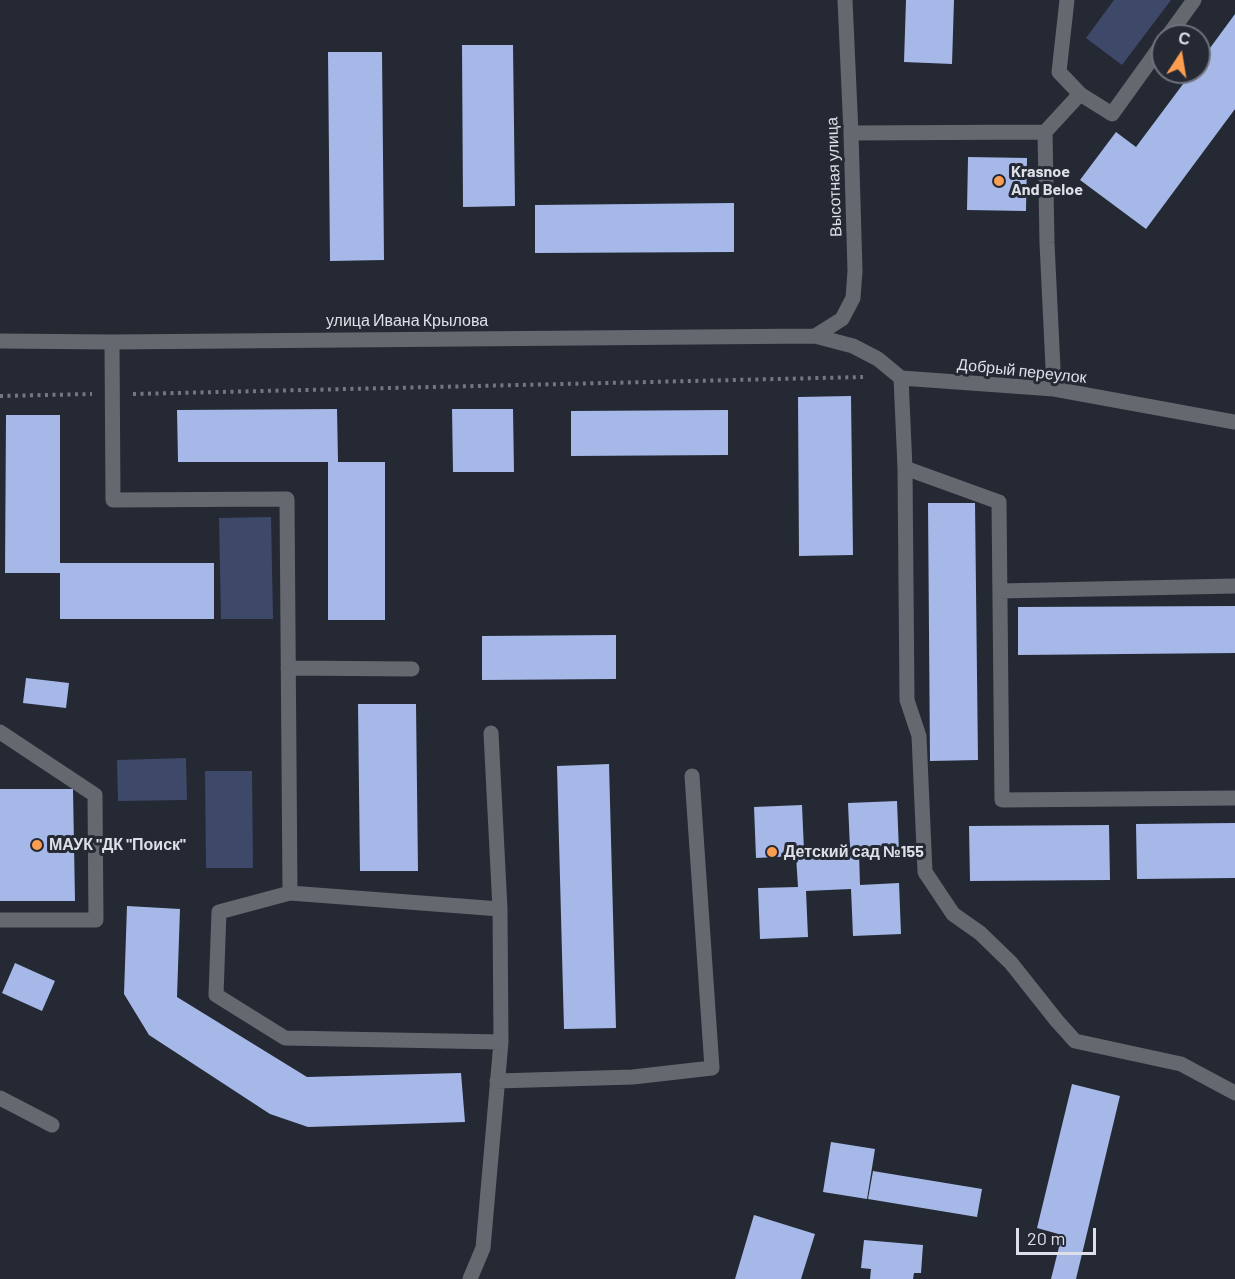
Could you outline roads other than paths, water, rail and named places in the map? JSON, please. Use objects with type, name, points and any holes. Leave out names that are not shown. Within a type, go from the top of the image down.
[{"type":"street","name":"Высотная улица","points":[[815,336],[842,319],[853,298],[855,271],[851,133],[844,0]]},
{"type":"street","points":[[1067,0],[1059,72],[1080,94],[1112,114],[1151,60]]},
{"type":"street","points":[[1177,24],[1194,0]]},
{"type":"street","points":[[1054,389],[1047,243],[1046,132],[1080,94]]},
{"type":"street","points":[[851,133],[1046,132]]},
{"type":"street","points":[[815,336],[853,346],[878,360],[902,378],[907,700],[919,736],[925,872],[953,914],[980,933],[1011,963],[1057,1022],[1075,1041],[1181,1064],[1235,1093]]},
{"type":"street","name":"улица Ивана Крылова","points":[[0,341],[815,336]]},
{"type":"street","points":[[112,342],[113,500],[287,499],[290,893]]},
{"type":"street","name":"Добрый переулок","points":[[902,378],[1054,389],[1235,422]]},
{"type":"street","points":[[905,468],[999,502],[1002,800],[1235,798]]},
{"type":"street","points":[[1000,591],[1235,586]]},
{"type":"street","points":[[288,668],[412,669]]},
{"type":"street","points":[[0,732],[94,795],[96,920],[0,920]]},
{"type":"street","points":[[470,1279],[483,1248],[501,1042],[500,909],[491,734]]},
{"type":"street","points":[[497,1081],[633,1077],[711,1068],[692,776]]},
{"type":"street","points":[[500,909],[290,893],[219,912],[216,995],[285,1038],[501,1042]]},
{"type":"street","points":[[0,1098],[52,1125]]},
{"type":"place","name":"Krasnoe And Beloe","points":[[999,181]]},
{"type":"place","name":"МАУК \"ДК \"Поиск\"","points":[[37,845]]},
{"type":"place","name":"Детский сад №155","points":[[772,852]]}]
